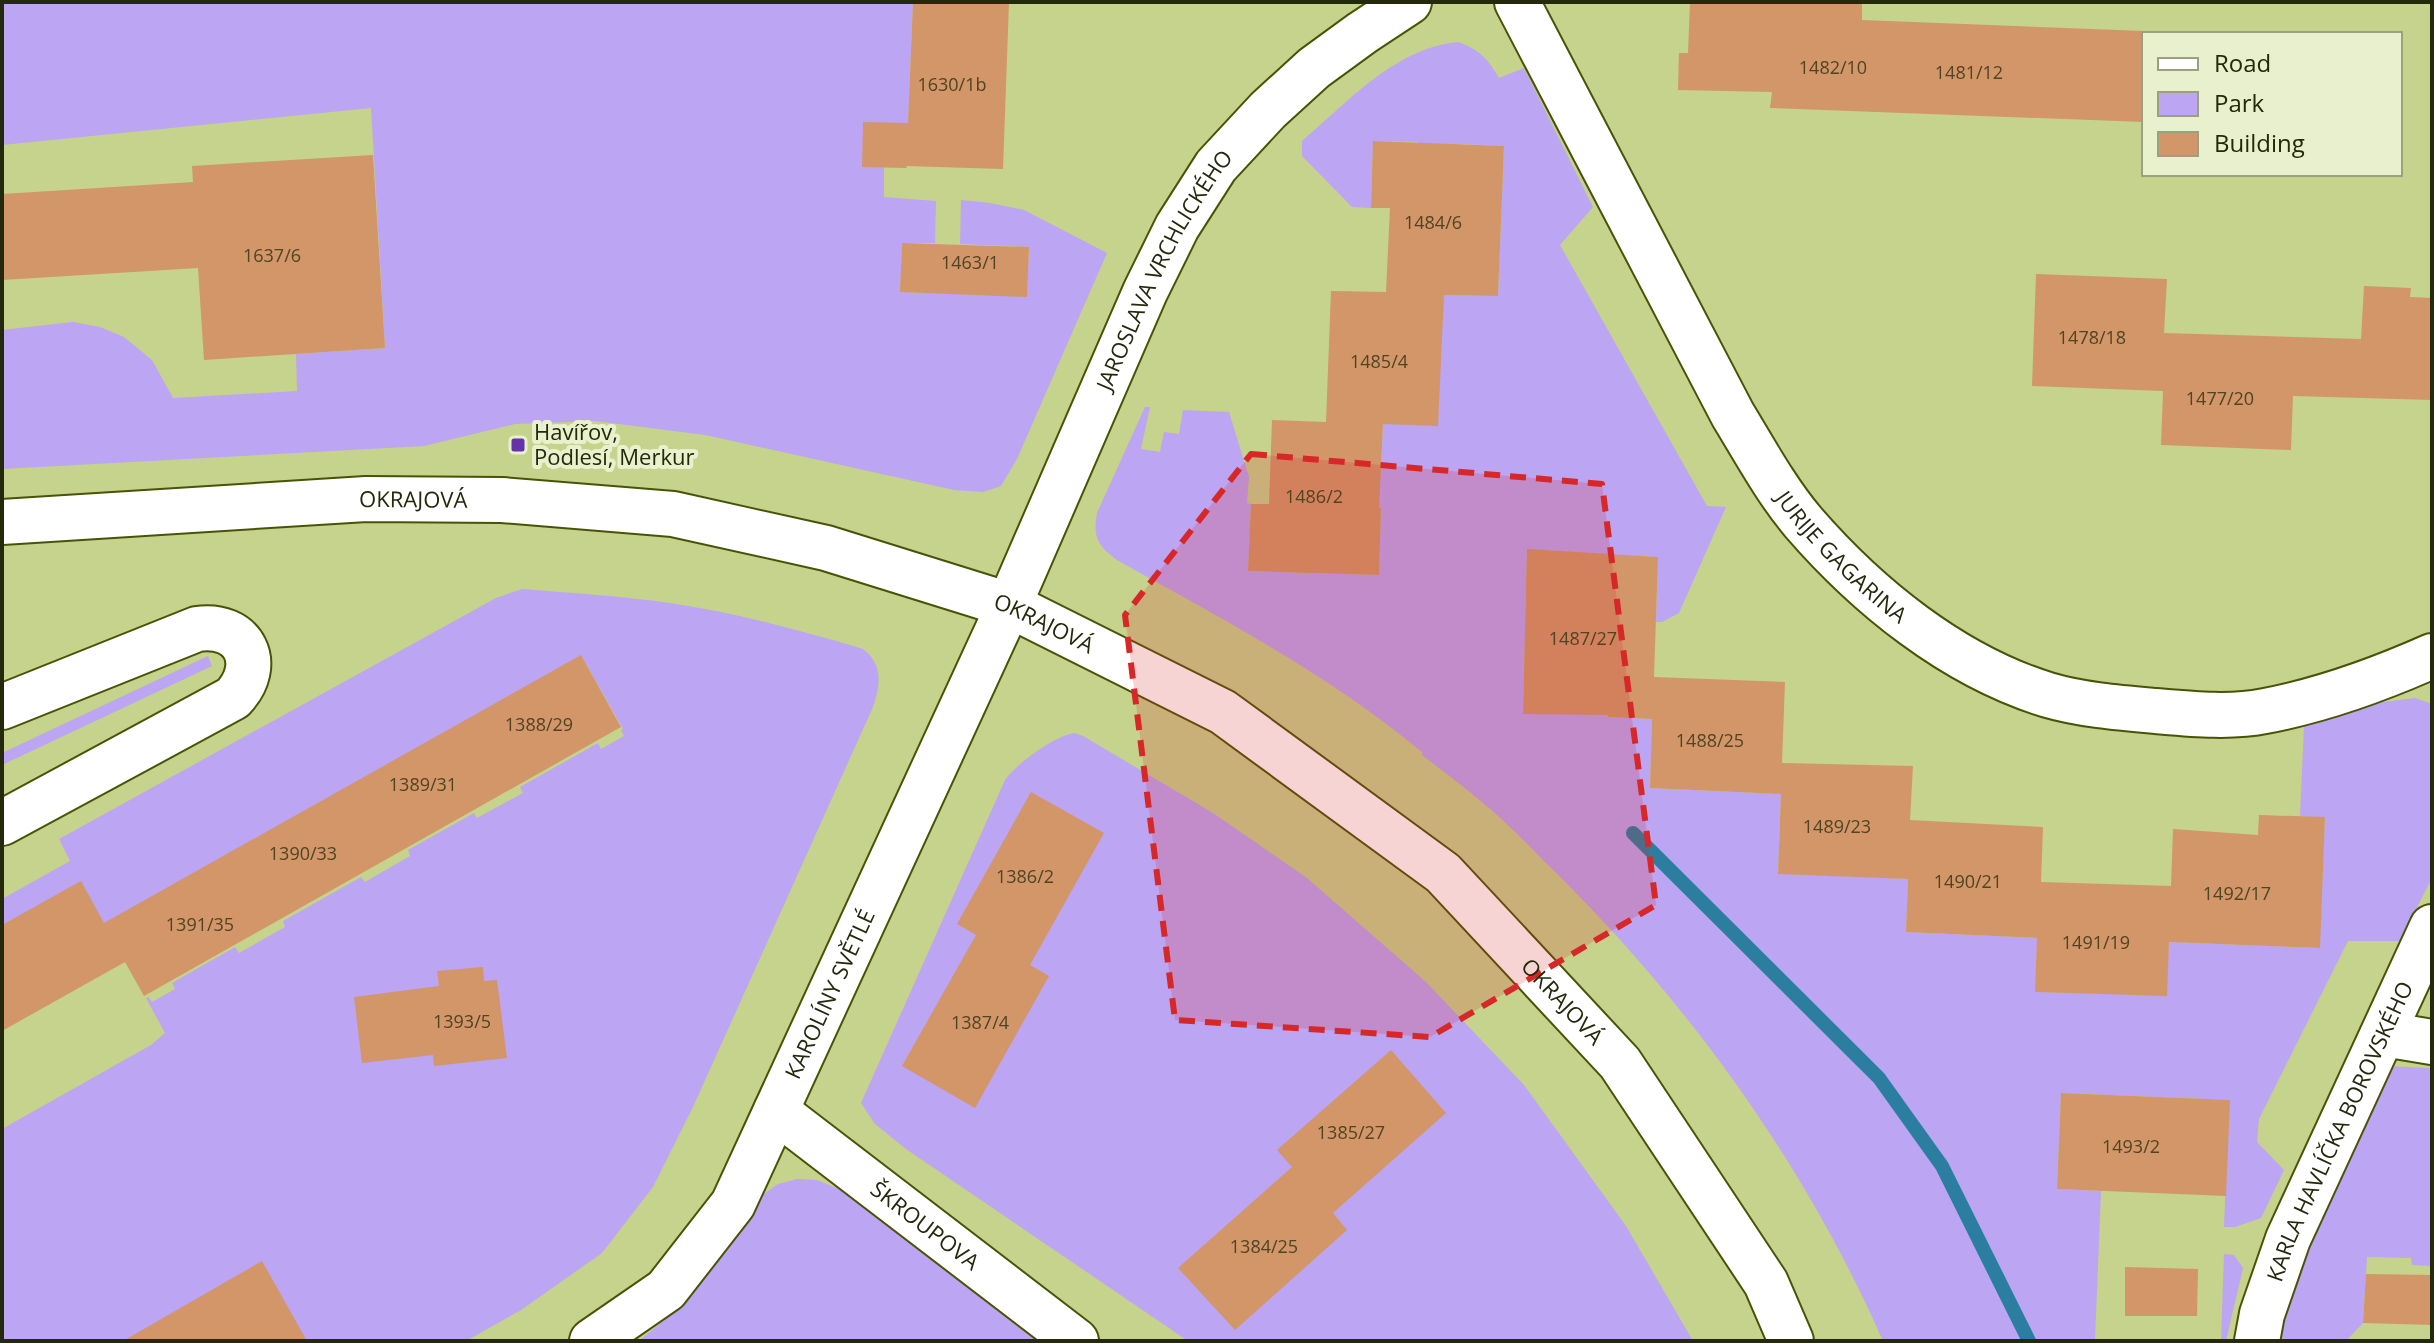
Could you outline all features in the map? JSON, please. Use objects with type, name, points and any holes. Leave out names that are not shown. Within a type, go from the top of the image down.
[{"type":"street","name":"JAROSLAVA VRCHLICKÉHO","points":[[1009,605],[1145,292],[1177,227],[1216,166],[1268,110],[1314,68],[1409,2]]},
{"type":"street","name":"JURIJE GAGARINA","points":[[1517,2],[1733,415],[1803,521],[1896,613],[1981,667],[2049,695],[2173,713],[2261,712],[2315,700],[2381,678],[2432,656]]},
{"type":"street","name":"OKRAJOVÁ","points":[[2,522],[366,499],[502,500],[673,514],[826,548],[1009,605],[1223,712],[1443,873],[1620,1063],[1766,1283],[1791,1341]]},
{"type":"street","name":"KAROLÍNY SVĚTLÉ","points":[[592,1341],[666,1290],[733,1204],[1009,605]]},
{"type":"street","points":[[2,707],[197,629],[212,627],[227,630],[239,639],[247,652],[249,669],[245,686],[233,698],[2,823]]},
{"type":"street","name":"KARLA HAVLÍČKA BOROVSKÉHO","points":[[2257,1341],[2266,1302],[2288,1239],[2432,927]]},
{"type":"street","points":[[2384,1034],[2432,1042]]},
{"type":"street","name":"ŠKROUPOVA","points":[[776,1111],[1076,1341]]},
{"type":"highlighted area","points":[[1251,454],[1602,484],[1656,905],[1430,1037],[1175,1020],[1125,615]]},
{"type":"green space","points":[[2,2],[913,2],[908,123],[884,167],[884,197],[936,201],[935,243],[902,243],[900,292],[1027,296],[1029,247],[960,244],[961,200],[1024,210],[1107,253],[1017,459],[1001,486],[983,492],[954,490],[705,435],[595,421],[515,424],[424,446],[2,469],[2,330],[73,322],[100,327],[124,337],[152,360],[173,398],[297,391],[296,354],[385,348],[371,108],[2,145]]},
{"type":"green space","points":[[1458,42],[1483,56],[1499,78],[1524,68],[1593,207],[1560,245],[1707,506],[1726,507],[1679,613],[1662,622],[1656,622],[1658,557],[1527,550],[1523,714],[1608,710],[1608,717],[1652,719],[1650,788],[1781,794],[1778,873],[1908,879],[1906,932],[2037,938],[2036,992],[2166,995],[2169,942],[2319,948],[2325,818],[2300,816],[2304,726],[2383,702],[2415,698],[2432,704],[2432,878],[2400,941],[2348,941],[2259,1119],[2257,1142],[2284,1170],[2261,1218],[2235,1227],[2224,1227],[2229,1100],[2061,1093],[2057,1189],[2101,1191],[2095,1340],[2131,1341],[1883,1341],[1852,1275],[1779,1147],[1693,1027],[1597,915],[1496,814],[1387,725],[1274,649],[1117,560],[1098,540],[1097,513],[1145,407],[1150,407],[1141,449],[1160,452],[1164,432],[1179,434],[1183,410],[1229,412],[1249,477],[1248,571],[1379,575],[1381,508],[1370,507],[1381,470],[1383,424],[1444,295],[1498,296],[1504,146],[1460,144],[1418,150],[1418,142],[1373,141],[1371,208],[1352,207],[1302,156],[1302,141],[1355,94],[1393,66],[1435,46]]},
{"type":"green space","points":[[522,589],[652,601],[743,617],[863,649],[877,669],[878,684],[873,707],[693,1107],[653,1187],[602,1253],[521,1310],[466,1341],[2,1341],[2,1129],[151,1045],[165,1033],[146,998],[152,1002],[175,989],[172,983],[235,947],[239,953],[285,927],[283,921],[361,877],[365,882],[410,856],[408,850],[474,813],[477,818],[523,793],[520,787],[598,743],[601,749],[624,736],[623,729],[582,657],[105,925],[2,928],[2,899],[70,861],[59,839],[496,598]]},
{"type":"green space","points":[[208,656],[212,666],[2,765],[2,753]]},
{"type":"green space","points":[[1074,733],[1213,813],[1307,878],[1426,982],[1524,1085],[1626,1226],[1693,1341],[1188,1341],[906,1149],[875,1124],[861,1103],[1005,780],[1036,752]]},
{"type":"green space","points":[[2386,1066],[2432,1068],[2432,1266],[2412,1265],[2411,1258],[2367,1257],[2363,1323],[2346,1341],[2273,1341],[2290,1273]]},
{"type":"green space","points":[[797,1179],[817,1180],[839,1189],[1057,1341],[639,1341],[684,1304],[737,1234],[761,1196],[778,1184]]},
{"type":"green space","points":[[2224,1254],[2234,1255],[2243,1268],[2226,1341],[2221,1341]]},
{"type":"building","points":[[913,2],[1009,2],[1003,169],[862,167],[863,122],[908,123]]},
{"type":"building","points":[[1690,2],[1862,2],[1862,20],[2144,31],[2142,122],[1770,108],[1772,92],[1678,90],[1679,53],[1688,53]]},
{"type":"building","points":[[1373,141],[1504,146],[1498,296],[1444,295],[1438,426],[1383,424],[1379,575],[1248,571],[1251,504],[1269,504],[1272,420],[1326,422],[1331,291],[1386,292],[1390,208],[1371,208]]},
{"type":"building","points":[[373,155],[385,348],[204,360],[198,268],[2,280],[2,194],[193,182],[192,166]]},
{"type":"building","points":[[902,243],[1029,247],[1027,297],[900,292]]},
{"type":"building","points":[[2036,274],[2167,279],[2164,333],[2361,339],[2364,286],[2411,288],[2410,297],[2432,298],[2432,400],[2293,396],[2291,450],[2161,445],[2163,391],[2032,386]]},
{"type":"building","points":[[1527,549],[1658,557],[1654,677],[1785,682],[1782,763],[1913,766],[1910,820],[2043,827],[2041,882],[2171,886],[2173,829],[2258,835],[2259,815],[2325,817],[2320,948],[2169,942],[2167,996],[2035,992],[2037,938],[1906,932],[1908,879],[1778,874],[1781,794],[1650,788],[1652,719],[1523,714]]},
{"type":"building","points":[[581,655],[621,727],[144,996],[125,962],[2,1031],[2,925],[81,881],[104,923]]},
{"type":"building","points":[[1031,792],[1104,833],[1030,965],[1049,976],[975,1108],[902,1066],[976,935],[957,924]]},
{"type":"building","points":[[483,967],[484,981],[497,980],[507,1058],[434,1066],[433,1055],[362,1063],[354,997],[439,986],[437,971]]},
{"type":"building","points":[[1391,1050],[1446,1113],[1333,1213],[1347,1230],[1235,1330],[1178,1268],[1292,1167],[1277,1150]]},
{"type":"building","points":[[2061,1093],[2230,1100],[2226,1196],[2057,1189]]},
{"type":"building","points":[[262,1261],[307,1341],[123,1341]]},
{"type":"building","points":[[2125,1267],[2198,1269],[2197,1316],[2125,1316]]},
{"type":"building","points":[[2366,1274],[2432,1275],[2432,1325],[2363,1323]]},
{"type":"waterway","points":[[1633,833],[1879,1078],[1942,1166],[2029,1341]]},
{"type":"place","name":"Havířov, Podlesí, Merkur","points":[[518,445]]}]
